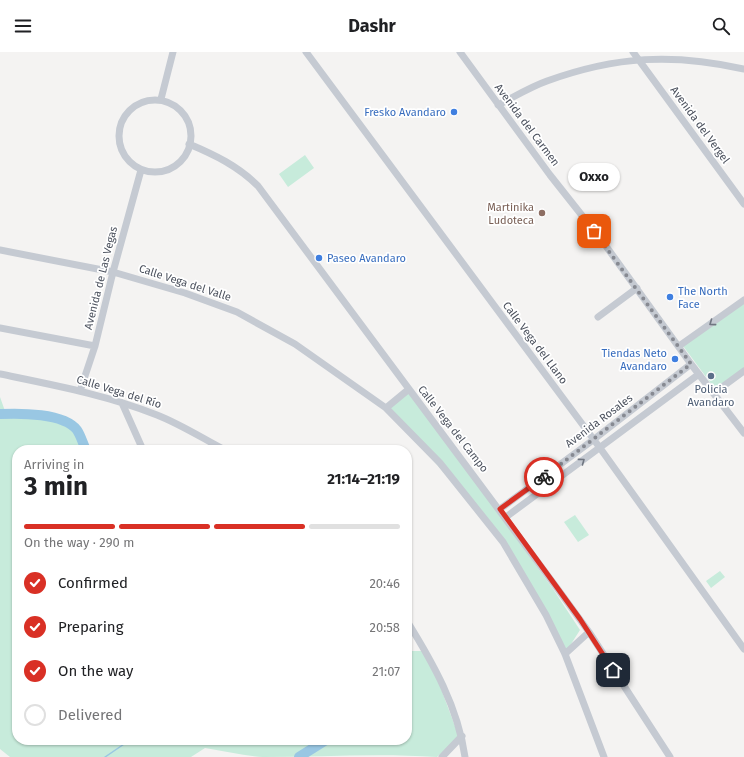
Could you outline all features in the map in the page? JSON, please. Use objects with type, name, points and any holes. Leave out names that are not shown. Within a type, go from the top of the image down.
[{"type":"street","points":[[161,99],[173,52]]},
{"type":"street","name":"Calle Vega del Llano","points":[[306,52],[600,448],[744,648]]},
{"type":"street","name":"Avenida del Carmen","points":[[460,52],[498,105],[637,288],[691,364]]},
{"type":"street","name":"Avenida del Vergel","points":[[633,52],[744,204]]},
{"type":"street","points":[[498,105],[546,81],[592,67],[639,59],[686,60],[744,69]]},
{"type":"street","points":[[150,99],[161,99],[175,105],[185,117],[190,132],[189,144],[184,157],[178,164],[169,170],[160,172],[141,170],[132,164],[124,154],[121,143],[122,126],[130,110],[139,103],[150,99]]},
{"type":"street","name":"Calle Vega del Campo","points":[[189,144],[223,159],[258,186],[506,517],[589,632],[670,757]]},
{"type":"street","name":"Avenida de Las Vegas","points":[[80,391],[95,346],[113,272],[141,170]]},
{"type":"street","name":"Calle Vega del Valle","points":[[0,250],[113,272],[185,293],[237,312],[295,344],[386,408]]},
{"type":"street","points":[[598,317],[637,288]]},
{"type":"street","points":[[679,346],[744,300]]},
{"type":"street","points":[[0,328],[95,346]]},
{"type":"street","points":[[691,364],[744,433]]},
{"type":"street","name":"Avenida Rosales","points":[[500,509],[594,440],[691,364]]},
{"type":"street","points":[[714,393],[744,371]]},
{"type":"street","name":"Calle Vega del Río","points":[[0,374],[80,391],[122,403],[178,424],[216,445]]},
{"type":"street","name":"Avenida Rosales","points":[[506,517],[699,374]]},
{"type":"street","points":[[409,389],[386,408],[440,463],[497,533],[546,615],[565,654],[604,757]]},
{"type":"street","points":[[122,403],[141,445]]},
{"type":"street","points":[[412,629],[426,652],[448,695],[462,736],[466,757]]},
{"type":"street","points":[[565,654],[589,632]]},
{"type":"street","points":[[442,757],[462,736]]},
{"type":"green space","points":[[305,155],[314,168],[288,187],[279,174]]},
{"type":"green space","points":[[744,301],[744,369],[715,389],[683,346]]},
{"type":"green space","points":[[409,390],[553,589],[580,630],[566,652],[504,541],[387,408]]},
{"type":"green space","points":[[0,397],[5,411],[43,413],[69,422],[80,433],[86,445],[12,445],[12,745],[412,745],[412,651],[427,651],[459,737],[437,757],[372,755],[263,757],[241,755],[205,748],[191,757],[10,757],[0,749]]},
{"type":"green space","points":[[575,515],[589,535],[578,542],[564,522]]},
{"type":"green space","points":[[720,571],[725,577],[711,588],[706,581]]},
{"type":"waterway","points":[[0,414],[41,415],[62,420],[71,424],[77,430],[84,445]]},
{"type":"waterway","points":[[105,757],[123,745]]},
{"type":"waterway","points":[[299,757],[318,745]]},
{"type":"way so far","points":[[544,477],[691,364],[594,231]]},
{"type":"place","name":"Fresko Avandaro","points":[[454,112]]},
{"type":"place","name":"Martinika Ludoteca","points":[[542,213]]},
{"type":"place","name":"Oxxo","points":[[594,231]]},
{"type":"place","name":"Paseo Avandaro","points":[[319,258]]},
{"type":"place","name":"The North Face","points":[[670,297]]},
{"type":"place","name":"Tiendas Neto Avandaro","points":[[675,359]]},
{"type":"place","name":"Policia Avandaro","points":[[711,376]]},
{"type":"route","points":[[544,477],[500,509],[580,619],[613,670]]}]
